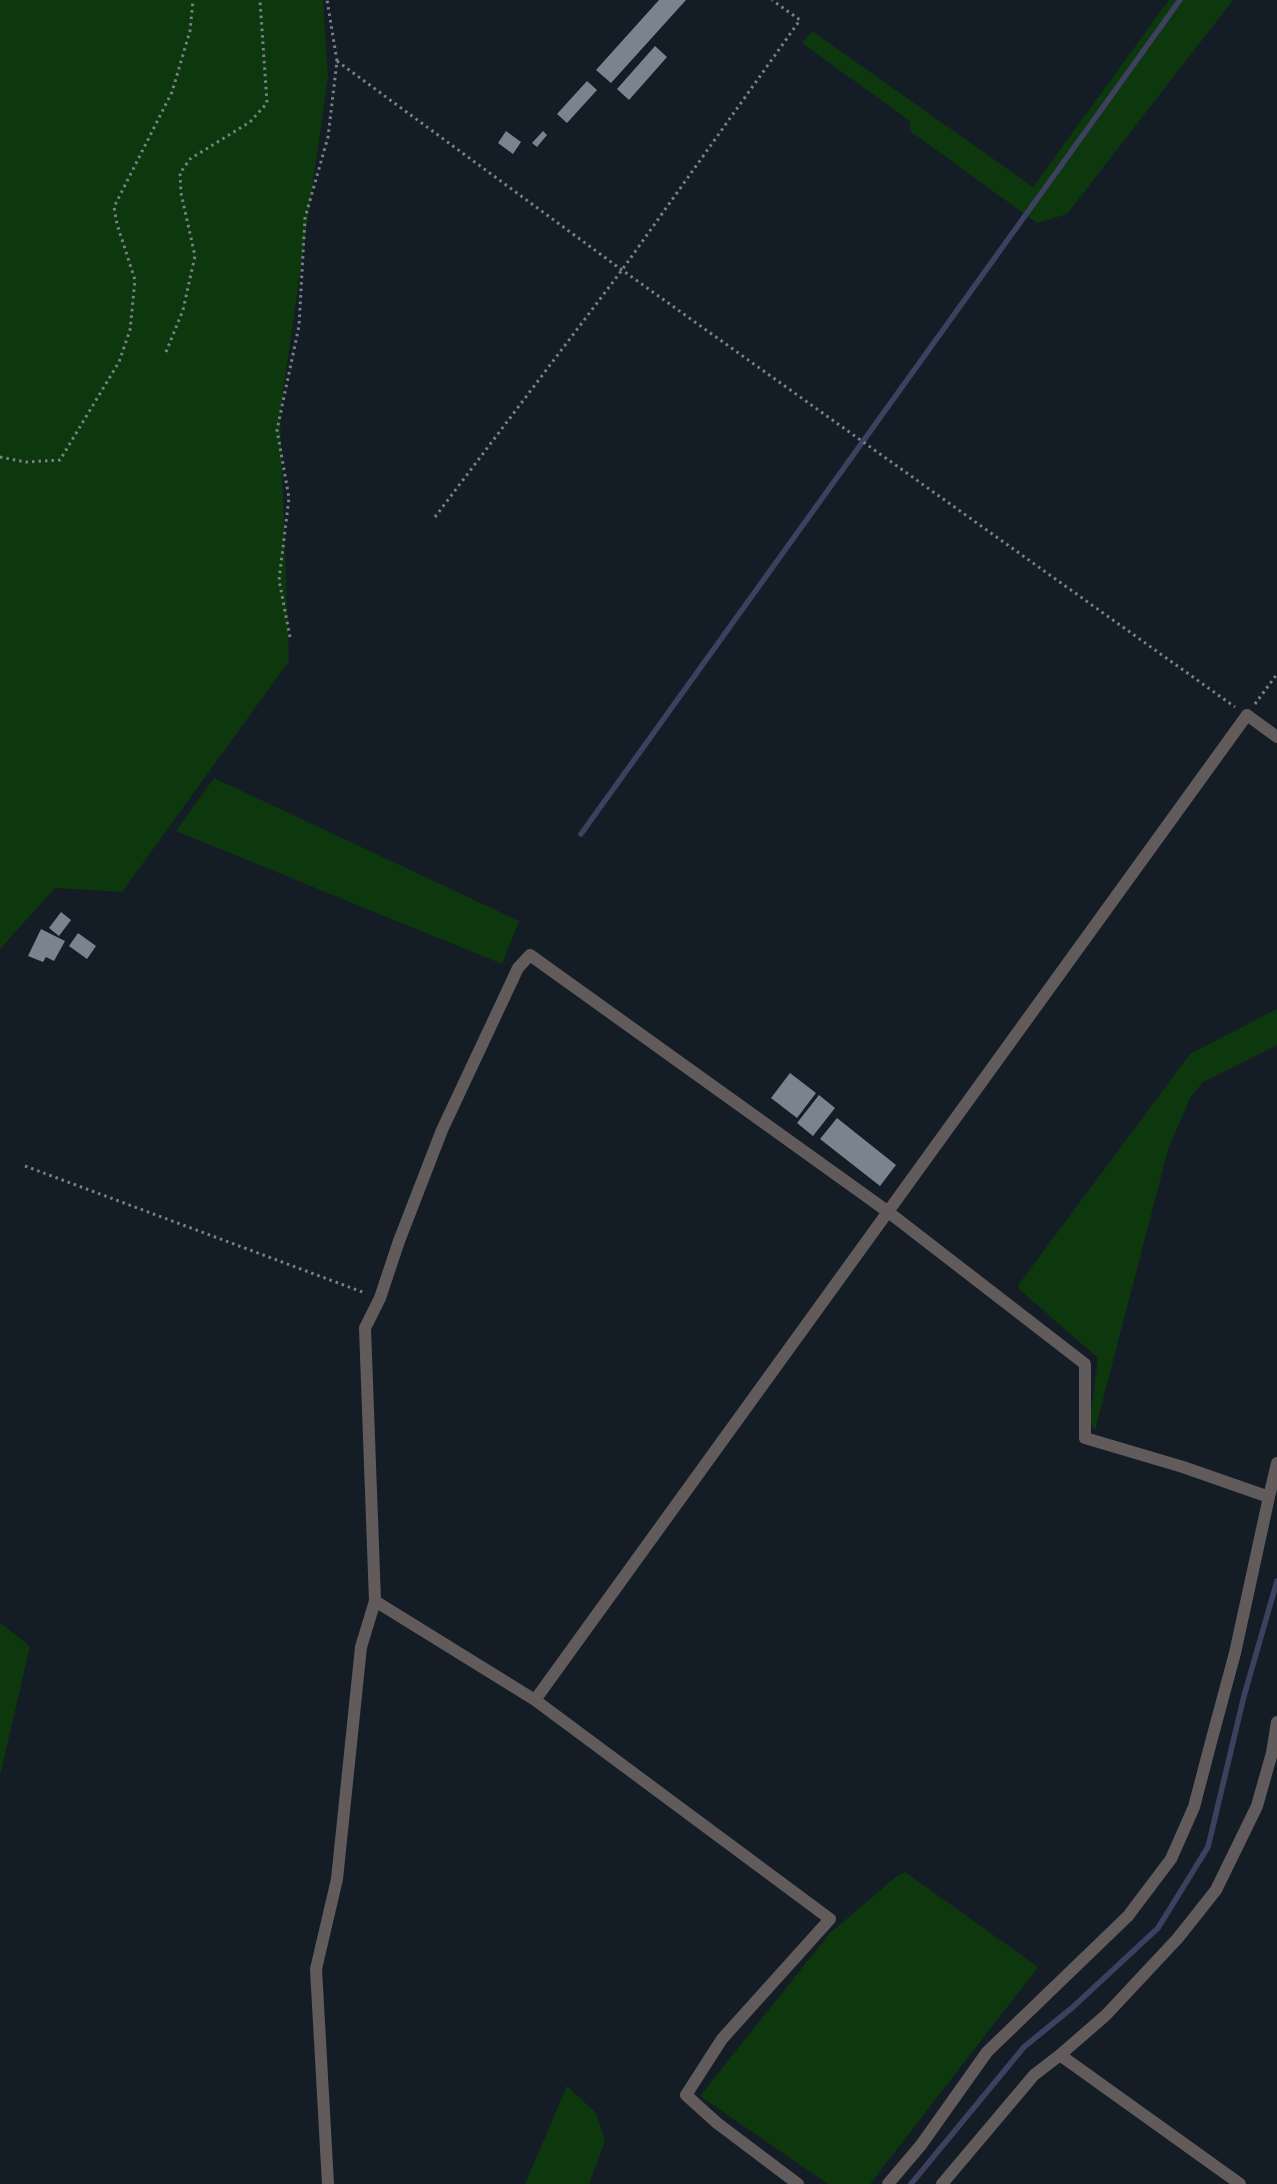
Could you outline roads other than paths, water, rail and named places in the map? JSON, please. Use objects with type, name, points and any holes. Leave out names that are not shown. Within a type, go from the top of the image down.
[{"type":"street","points":[[535,1700],[1247,715],[1277,738]]},
{"type":"street","points":[[328,2184],[316,1970],[337,1879],[361,1648],[375,1601],[365,1328],[380,1298],[399,1241],[442,1130],[518,968],[530,955],[887,1211],[1085,1364],[1085,1438],[1183,1467],[1269,1497]]},
{"type":"street","points":[[888,2184],[921,2145],[986,2052],[1128,1916],[1171,1858],[1196,1798],[1235,1653],[1277,1463]]},
{"type":"street","points":[[375,1601],[535,1700],[830,1919],[722,2039],[686,2095],[717,2123],[798,2184]]},
{"type":"street","points":[[942,2184],[1034,2075],[1106,2015],[1178,1938],[1216,1890],[1257,1806],[1272,1753],[1277,1722]]},
{"type":"street","points":[[1060,2055],[1240,2184]]},
{"type":"waterway","points":[[581,834],[1180,0]]},
{"type":"waterway","points":[[911,2184],[1024,2047],[1073,2007],[1158,1928],[1208,1847],[1244,1696],[1277,1581]]}]
